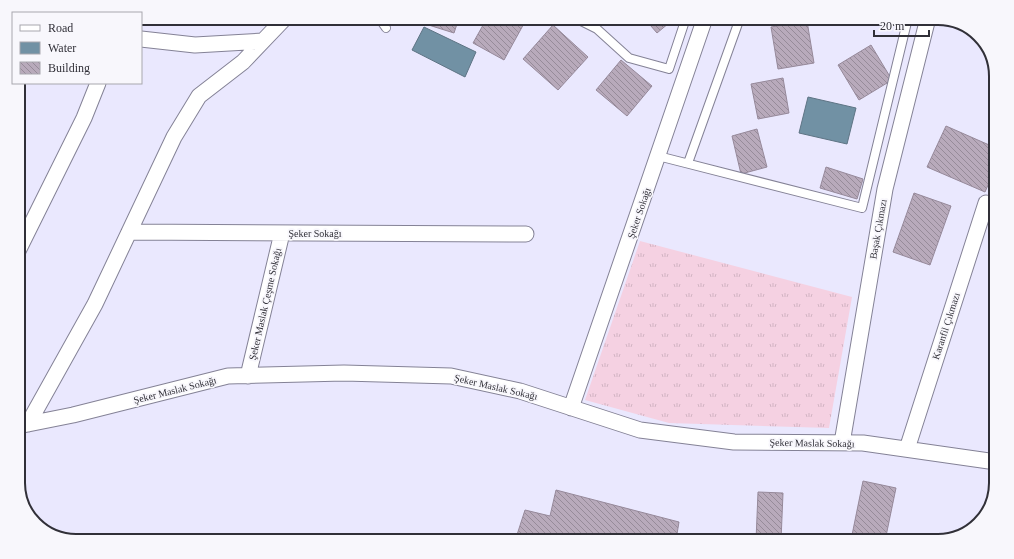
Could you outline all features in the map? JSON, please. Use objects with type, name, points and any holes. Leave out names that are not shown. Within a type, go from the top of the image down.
[{"type":"street","points":[[25,422],[95,304],[174,137],[199,96],[243,62],[278,25]]},
{"type":"street","name":"Şeker Sokağı","points":[[571,408],[703,25]]},
{"type":"street","name":"Başak Çıkmazı","points":[[842,443],[885,189],[926,25]]},
{"type":"street","points":[[142,39],[195,45],[263,41]]},
{"type":"street","points":[[25,237],[84,118],[98,84]]},
{"type":"street","name":"Karanfil Çıkmazı","points":[[907,449],[986,203]]},
{"type":"street","name":"Şeker Sokağı","points":[[129,232],[526,234]]},
{"type":"street","name":"Şeker Maslak Çeşme Sokağı","points":[[248,376],[282,233]]},
{"type":"street","name":"Şeker Maslak Sokağı","points":[[25,425],[80,413],[228,376],[344,373],[451,376],[520,391],[640,430],[734,442],[863,443],[989,461]]},
{"type":"lane","points":[[589,25],[597,29],[629,58],[669,69],[684,25]]},
{"type":"lane","points":[[688,163],[737,25]]},
{"type":"lane","points":[[658,156],[862,208],[906,25]]},
{"type":"green space","points":[[640,241],[852,297],[829,428],[669,423],[585,400]]},
{"type":"water","points":[[424,27],[476,52],[465,77],[412,50]]},
{"type":"water","points":[[808,97],[856,108],[847,144],[799,133]]},
{"type":"building","points":[[429,25],[457,25],[454,33]]},
{"type":"building","points":[[483,25],[523,25],[504,60],[473,43]]},
{"type":"building","points":[[553,25],[588,57],[558,90],[523,59]]},
{"type":"building","points":[[650,25],[667,25],[657,33]]},
{"type":"building","points":[[783,25],[808,25],[814,63],[778,69],[771,27]]},
{"type":"building","points":[[871,45],[892,80],[859,100],[838,65]]},
{"type":"building","points":[[621,60],[652,86],[627,116],[596,90]]},
{"type":"building","points":[[783,78],[789,113],[758,119],[751,84]]},
{"type":"building","points":[[946,126],[989,145],[989,183],[985,192],[927,167]]},
{"type":"building","points":[[757,129],[767,167],[741,174],[732,136]]},
{"type":"building","points":[[826,167],[863,179],[857,199],[820,188]]},
{"type":"building","points":[[914,193],[951,206],[930,265],[893,252]]},
{"type":"building","points":[[863,481],[896,488],[886,534],[852,534]]},
{"type":"building","points":[[556,490],[679,522],[677,534],[517,534],[525,510],[550,516]]},
{"type":"building","points":[[758,492],[783,493],[781,534],[756,534]]}]
